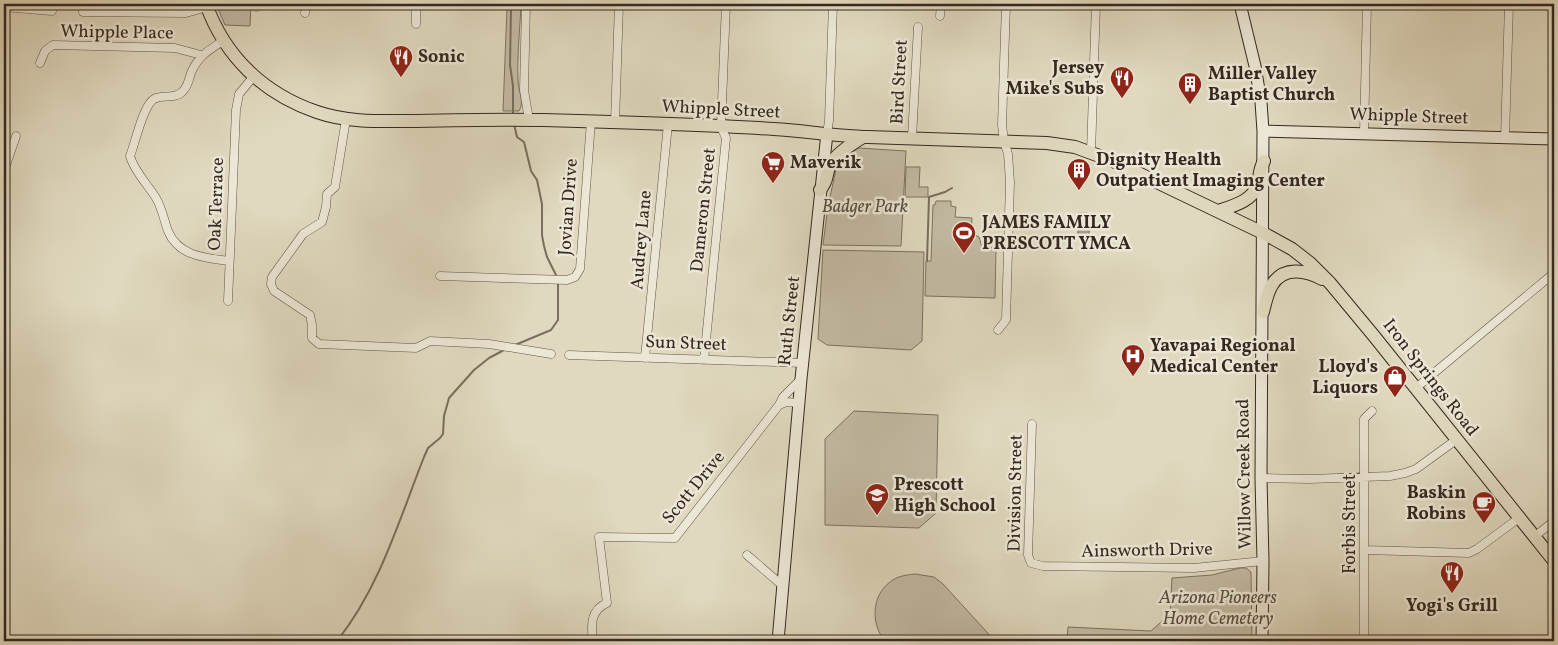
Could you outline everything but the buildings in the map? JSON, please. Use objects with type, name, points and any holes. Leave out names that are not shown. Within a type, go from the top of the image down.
[{"type":"main road","name":"Whipple Street","points":[[206,5],[223,41],[254,76],[274,92],[296,104],[346,119],[372,121],[529,120],[615,122],[721,126],[863,136],[1047,143],[1075,147],[1113,161],[1263,233]]},
{"type":"main road","points":[[820,190],[827,182],[828,170],[832,162],[863,136]]},
{"type":"main road","points":[[1218,211],[1240,203],[1250,196],[1257,186],[1259,170],[1264,161]]},
{"type":"main road","name":"Iron Springs Road","points":[[1263,233],[1292,249],[1310,263],[1330,283],[1554,562]]},
{"type":"main road","points":[[1263,312],[1272,285],[1284,274],[1292,271],[1301,271],[1330,283]]},
{"type":"street","points":[[82,4],[83,12],[186,13],[206,5]]},
{"type":"street","points":[[306,4],[306,12]]},
{"type":"street","points":[[416,4],[416,24]]},
{"type":"street","points":[[526,4],[524,90],[529,120]]},
{"type":"street","points":[[615,122],[619,4]]},
{"type":"street","name":"Dameron Street","points":[[704,360],[726,138],[721,126],[726,4]]},
{"type":"street","name":"Ruth Street","points":[[778,641],[801,379],[826,133],[829,121],[833,4]]},
{"type":"street","points":[[940,16],[941,4]]},
{"type":"street","points":[[998,330],[1006,320],[1010,206],[1008,154],[1002,125],[1006,4]]},
{"type":"street","points":[[1091,152],[1096,4]]},
{"type":"street","name":"Willow Creek Road","points":[[1240,4],[1256,66],[1263,131],[1262,641]]},
{"type":"street","points":[[1364,134],[1367,4]]},
{"type":"street","points":[[1505,138],[1509,4]]},
{"type":"street","points":[[4,7],[12,6],[52,11]]},
{"type":"street","name":"Bird Street","points":[[912,138],[918,27]]},
{"type":"street","points":[[201,55],[223,41]]},
{"type":"street","name":"Whipple Place","points":[[40,63],[45,51],[53,45],[175,48],[201,55]]},
{"type":"street","name":"Oak Terrace","points":[[201,55],[183,91],[175,96],[155,98],[148,105],[130,156],[132,164],[159,202],[168,231],[174,242],[181,249],[191,254],[209,259],[229,261],[236,110],[239,94],[254,76]]},
{"type":"street","points":[[346,119],[335,187],[327,194],[322,222],[302,234],[272,277],[271,284],[274,291],[310,315],[312,338],[319,344],[416,348],[430,341],[489,344],[551,354]]},
{"type":"street","name":"Jovian Drive","points":[[440,276],[567,280],[575,277],[580,269],[591,122]]},
{"type":"street","name":"Audrey Lane","points":[[645,358],[668,124]]},
{"type":"street","name":"Whipple Street","points":[[1263,131],[1554,139]]},
{"type":"street","points":[[4,171],[16,136]]},
{"type":"street","points":[[4,210],[4,223]]},
{"type":"street","points":[[228,301],[229,261]]},
{"type":"street","points":[[1416,388],[1554,274]]},
{"type":"street","name":"Sun Street","points":[[568,355],[803,364]]},
{"type":"street","name":"Scott Drive","points":[[593,641],[591,628],[593,617],[601,606],[607,603],[598,537],[675,538],[779,405],[783,397],[801,379]]},
{"type":"street","points":[[779,405],[786,402],[799,403]]},
{"type":"street","name":"Forbis Street","points":[[1364,640],[1364,418],[1372,411]]},
{"type":"street","name":"Division Street","points":[[1031,563],[1028,555],[1032,424]]},
{"type":"street","points":[[1261,478],[1310,479],[1405,474],[1416,469],[1456,440]]},
{"type":"street","points":[[1365,550],[1469,553],[1519,518]]},
{"type":"street","points":[[1534,537],[1554,521]]},
{"type":"street","points":[[747,555],[783,586]]},
{"type":"street","name":"Ainsworth Drive","points":[[1031,563],[1043,566],[1194,568],[1263,561]]},
{"type":"green space","points":[[216,4],[251,4],[250,26],[225,25]]},
{"type":"green space","points":[[499,4],[521,4],[518,52],[518,84],[521,96],[519,111],[503,111],[507,8]]},
{"type":"green space","name":"Badger Park","points":[[859,148],[906,151],[901,246],[823,245],[828,206],[837,165],[849,153]]},
{"type":"green space","points":[[906,167],[920,167],[919,187],[928,187],[928,197],[905,197]]},
{"type":"green space","name":"JAMES FAMILY PRESCOTT YMCA","points":[[936,201],[951,201],[951,206],[956,207],[955,217],[972,218],[971,233],[979,237],[982,247],[996,248],[995,298],[925,296],[926,261],[931,261],[933,205],[935,205]]},
{"type":"green space","points":[[823,250],[924,252],[922,341],[911,350],[827,345],[818,339]]},
{"type":"green space","points":[[854,411],[938,415],[936,513],[919,528],[825,525],[825,439]]},
{"type":"green space","name":"Arizona Pioneers Home Cemetery","points":[[1246,568],[1251,572],[1252,641],[1067,641],[1068,627],[1151,631],[1170,614],[1172,578],[1212,575]]},
{"type":"green space","points":[[915,574],[934,577],[943,584],[995,641],[885,641],[880,634],[875,619],[876,603],[879,595],[893,580]]},
{"type":"shaded area","points":[[1078,213],[1090,215],[1089,236],[1078,236]]},
{"type":"waterway","points":[[504,4],[511,8],[510,65],[513,86],[513,115]]},
{"type":"waterway","points":[[514,124],[517,137],[524,142],[531,171],[537,180],[542,204],[544,246],[557,277]]},
{"type":"waterway","points":[[927,261],[929,197],[952,188]]},
{"type":"waterway","points":[[515,345],[551,330],[558,320],[558,281]]},
{"type":"waterway","points":[[337,641],[352,620],[377,576],[428,448],[443,434],[444,416],[449,398],[474,370],[489,358],[504,350]]},
{"type":"place","name":"Sonic","points":[[401,78]]},
{"type":"place","name":"Jersey Mike's Subs","points":[[1122,99]]},
{"type":"place","name":"Miller Valley Baptist Church","points":[[1190,105]]},
{"type":"place","name":"Maverik","points":[[773,184]]},
{"type":"place","name":"Dignity Health Outpatient Imaging Center","points":[[1079,191]]},
{"type":"place","name":"JAMES FAMILY PRESCOTT YMCA","points":[[964,254]]},
{"type":"place","name":"Yavapai Regional Medical Center","points":[[1133,377]]},
{"type":"place","name":"Lloyd's Liquors","points":[[1395,398]]},
{"type":"place","name":"Prescott High School","points":[[877,516]]},
{"type":"place","name":"Baskin Robins","points":[[1484,524]]},
{"type":"place","name":"Yogi's Grill","points":[[1452,594]]}]
